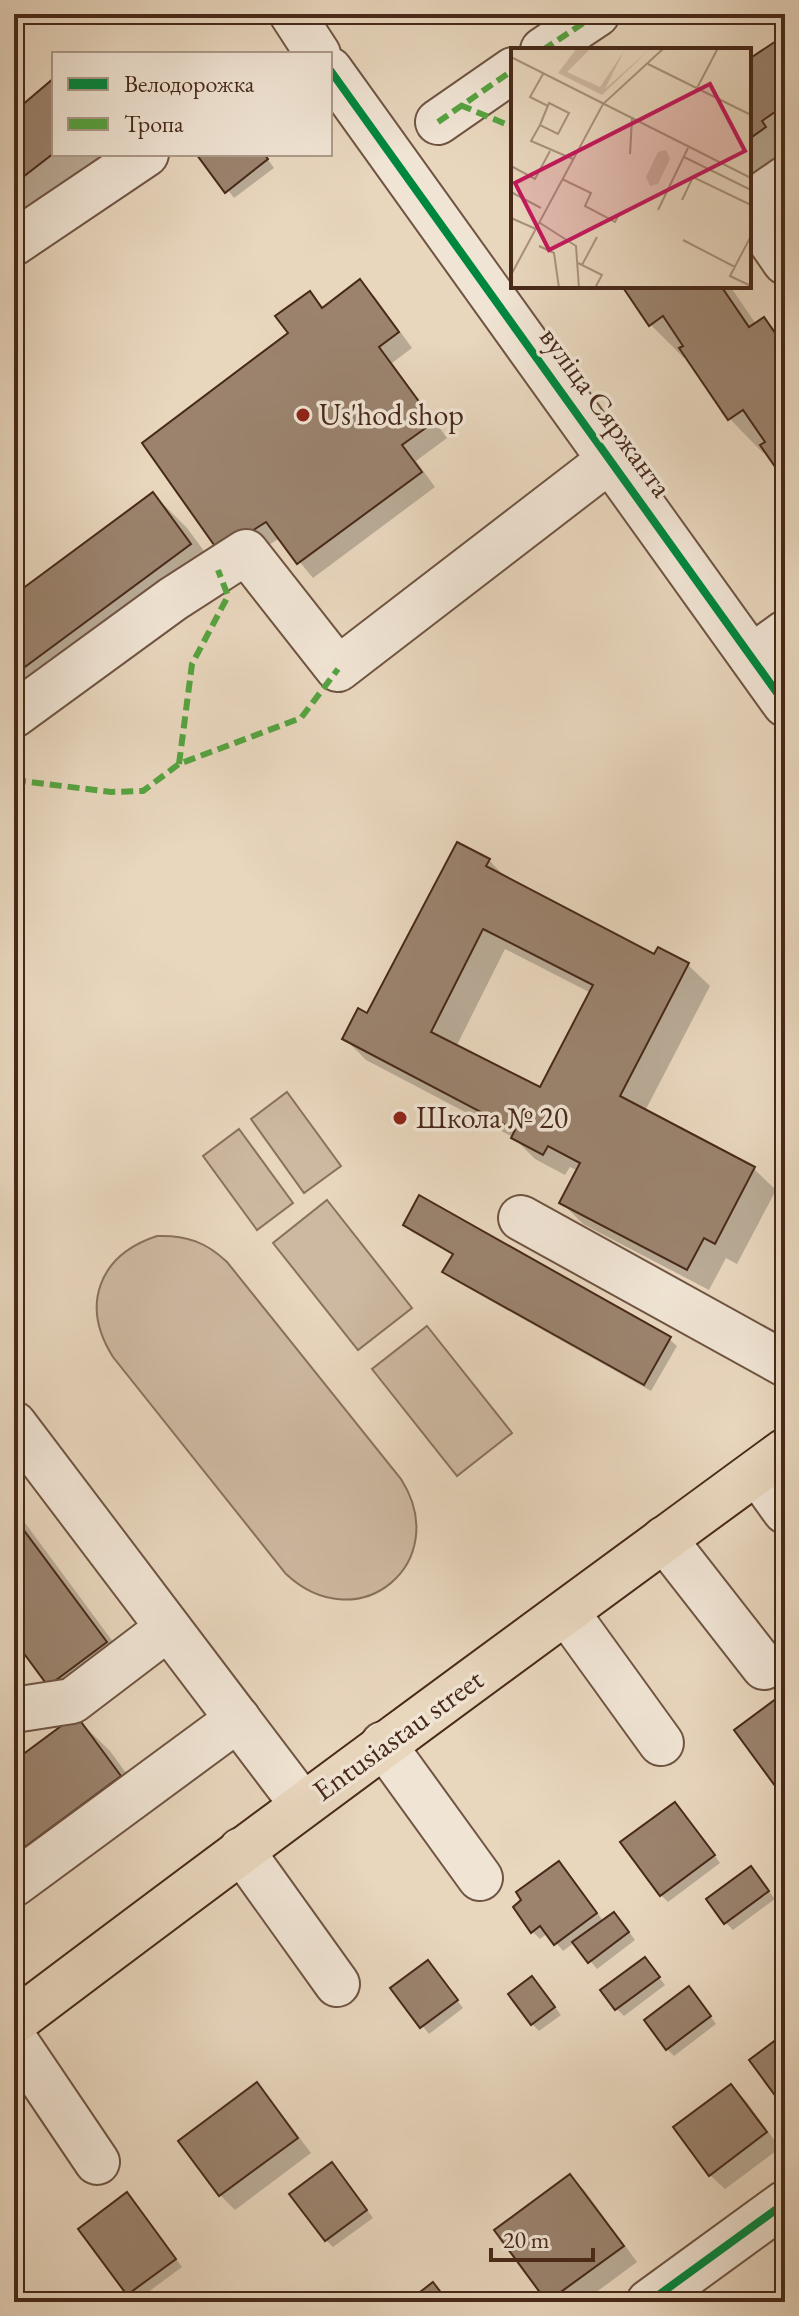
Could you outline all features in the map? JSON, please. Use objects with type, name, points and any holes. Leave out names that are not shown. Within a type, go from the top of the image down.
[{"type":"main road","name":"Entusiastau street","points":[[14,2022],[302,1804],[771,1461]]},
{"type":"street","points":[[546,48],[597,14]]},
{"type":"street","points":[[438,122],[511,71]]},
{"type":"street","name":"вуліца Сяржанта","points":[[332,80],[611,459],[769,645],[785,704]]},
{"type":"street","points":[[14,243],[143,156]]},
{"type":"street","points":[[751,205],[785,179]]},
{"type":"street","points":[[751,210],[785,262]]},
{"type":"street","points":[[14,715],[173,599],[246,552],[338,669],[611,459]]},
{"type":"street","points":[[521,1218],[785,1364]]},
{"type":"street","points":[[14,1424],[302,1804]]},
{"type":"street","points":[[771,1461],[785,1511]]},
{"type":"street","points":[[664,1539],[764,1667]]},
{"type":"street","points":[[567,1613],[661,1743]]},
{"type":"street","points":[[14,1710],[72,1701],[168,1628]]},
{"type":"street","points":[[14,1884],[238,1719]]},
{"type":"street","points":[[383,1744],[480,1878]]},
{"type":"street","points":[[241,1850],[337,1984]]},
{"type":"street","points":[[14,2039],[97,2162]]},
{"type":"street","points":[[649,2302],[785,2203]]},
{"type":"shaded area","points":[[287,1092],[341,1166],[304,1193],[251,1119]]},
{"type":"shaded area","points":[[239,1129],[293,1203],[257,1230],[203,1156]]},
{"type":"shaded area","points":[[327,1200],[412,1308],[358,1350],[273,1243]]},
{"type":"shaded area","points":[[157,1236],[195,1241],[227,1262],[401,1479],[414,1510],[416,1538],[407,1563],[391,1583],[368,1596],[342,1600],[314,1593],[286,1574],[113,1357],[98,1319],[97,1301],[101,1284],[121,1256]]},
{"type":"shaded area","points":[[427,1326],[512,1433],[457,1476],[372,1369]]},
{"type":"building","points":[[785,35],[785,105],[762,121],[766,127],[751,138],[751,58]]},
{"type":"building","points":[[52,80],[52,155],[14,184],[14,112]]},
{"type":"building","points":[[198,156],[266,156],[268,159],[225,193]]},
{"type":"building","name":"Us'hod shop","points":[[360,279],[399,332],[379,347],[434,422],[402,445],[422,472],[297,564],[266,522],[219,552],[142,443],[288,333],[275,316],[310,291],[322,308]]},
{"type":"building","points":[[623,288],[722,288],[749,327],[764,317],[784,346],[780,350],[785,357],[785,481],[760,445],[765,442],[743,410],[728,420],[679,348],[683,346],[663,316],[649,326]]},
{"type":"building","points":[[153,492],[191,544],[14,675],[14,595]]},
{"type":"building","points":[[457,842],[490,859],[486,866],[654,954],[658,947],[689,963],[620,1096],[755,1167],[715,1244],[704,1238],[687,1270],[559,1203],[580,1163],[548,1146],[543,1155],[511,1138],[515,1130],[342,1039],[358,1008],[367,1013]],"holes":[[[483,929],[593,985],[540,1087],[431,1032]]]},
{"type":"building","points":[[419,1195],[671,1337],[644,1385],[442,1272],[453,1254],[403,1225]]},
{"type":"building","points":[[14,1517],[107,1642],[48,1686],[14,1640]]},
{"type":"building","points":[[785,1692],[785,1791],[781,1794],[734,1730]]},
{"type":"building","points":[[76,1715],[121,1776],[14,1855],[14,1761]]},
{"type":"building","points":[[675,1802],[715,1855],[660,1896],[620,1842]]},
{"type":"building","points":[[559,1861],[597,1913],[554,1945],[540,1926],[531,1933],[513,1907],[521,1900],[516,1892]]},
{"type":"building","points":[[751,1866],[769,1891],[724,1924],[706,1899]]},
{"type":"building","points":[[614,1912],[629,1932],[588,1963],[572,1942]]},
{"type":"building","points":[[645,1957],[660,1977],[615,2010],[600,1990]]},
{"type":"building","points":[[428,1960],[458,2000],[420,2028],[390,1988]]},
{"type":"building","points":[[532,1976],[555,2007],[531,2025],[508,1994]]},
{"type":"building","points":[[689,1986],[711,2016],[666,2050],[644,2020]]},
{"type":"building","points":[[785,2033],[785,2109],[749,2060]]},
{"type":"building","points":[[257,2082],[298,2138],[219,2196],[178,2141]]},
{"type":"building","points":[[731,2084],[767,2132],[709,2176],[673,2127]]},
{"type":"building","points":[[332,2162],[367,2210],[325,2241],[289,2194]]},
{"type":"building","points":[[570,2174],[624,2246],[547,2302],[494,2230]]},
{"type":"building","points":[[127,2192],[176,2259],[127,2295],[78,2229]]},
{"type":"building","points":[[433,2282],[448,2302],[407,2302]]},
{"type":"marked path","points":[[546,48],[597,14]]},
{"type":"marked path","points":[[438,122],[511,71]]},
{"type":"marked path","points":[[460,105],[511,126]]},
{"type":"marked path","points":[[179,764],[192,664],[228,596],[218,570]]},
{"type":"marked path","points":[[14,780],[111,792],[143,791],[179,764],[301,718],[338,669]]},
{"type":"cycle path","points":[[332,73],[785,704]]},
{"type":"cycle path","points":[[649,2302],[785,2203]]},
{"type":"place","name":"Us'hod shop","points":[[303,415]]},
{"type":"place","name":"Школа № 20","points":[[400,1118]]}]
